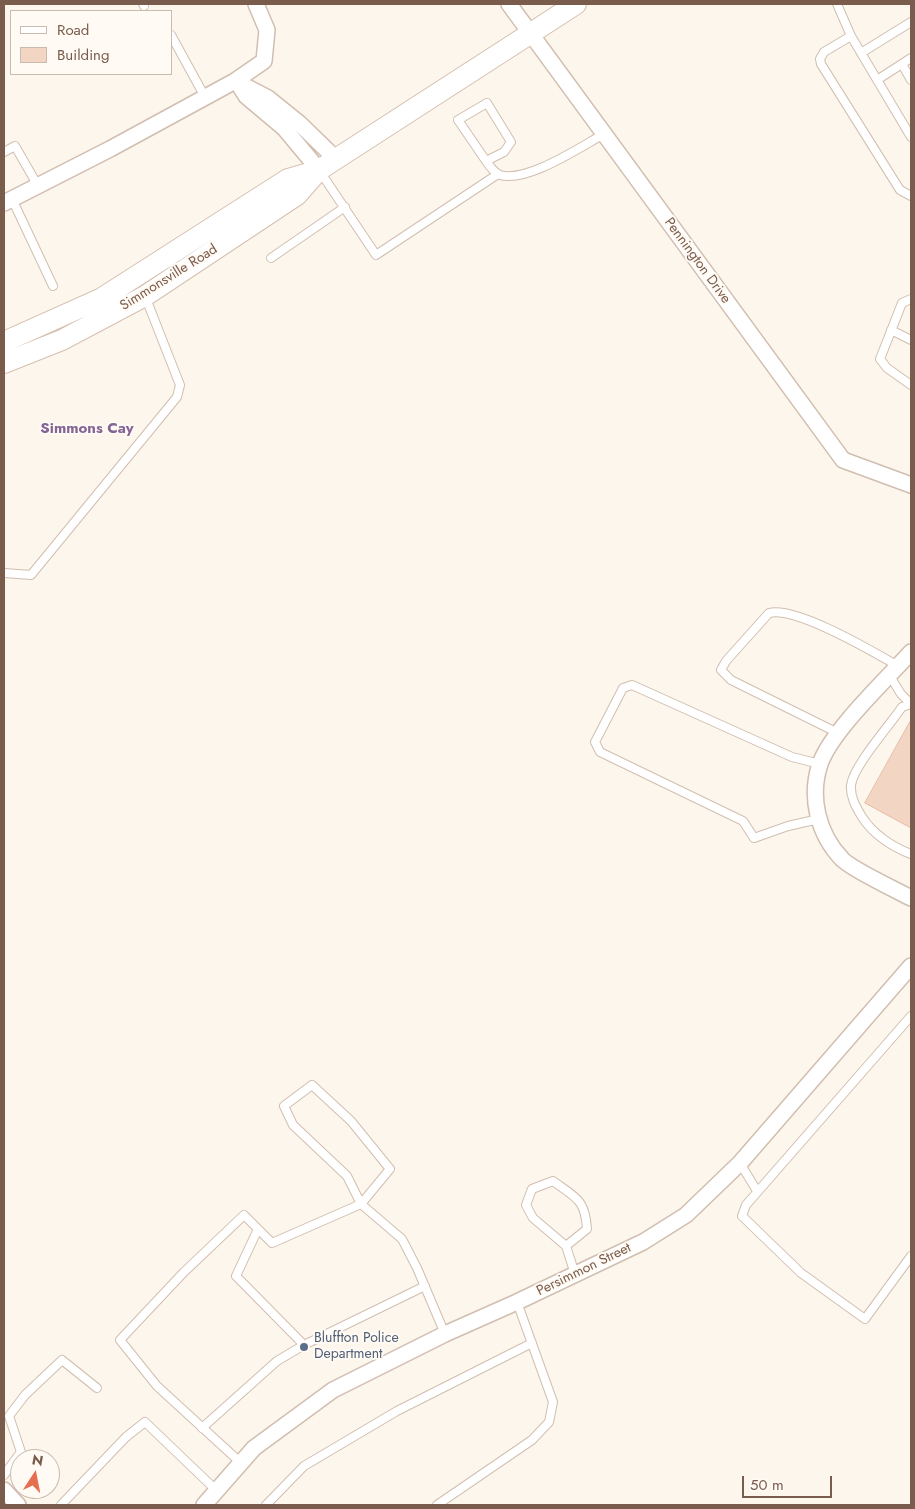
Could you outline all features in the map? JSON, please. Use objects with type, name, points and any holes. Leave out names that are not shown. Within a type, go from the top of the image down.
[{"type":"street","points":[[8,201],[235,81],[264,61],[267,30],[256,4]]},
{"type":"street","name":"Pennington Drive","points":[[509,4],[843,460],[910,479]]},
{"type":"street","name":"Simmonsville Road","points":[[4,363],[62,340],[139,288],[297,195],[319,170],[576,4]]},
{"type":"street","points":[[235,81],[268,98],[299,123],[336,159]]},
{"type":"street","points":[[235,81],[246,96],[284,128],[319,170]]},
{"type":"street","name":"Simmonsville Road","points":[[4,342],[102,298],[139,288]]},
{"type":"street","points":[[911,652],[838,733],[820,764],[814,800],[822,833],[842,860],[911,898]]},
{"type":"street","name":"Persimmon Street","points":[[204,1505],[254,1448],[333,1390],[444,1334],[575,1274],[665,1229],[686,1215],[740,1163],[911,966]]},
{"type":"street","points":[[4,1490],[18,1505]]},
{"type":"lane","points":[[837,4],[851,36],[911,137]]},
{"type":"lane","points":[[861,53],[911,22]]},
{"type":"lane","points":[[851,36],[824,52],[820,59],[821,64],[900,190],[911,196]]},
{"type":"lane","points":[[172,37],[205,97]]},
{"type":"lane","points":[[877,80],[911,58]]},
{"type":"lane","points":[[902,64],[911,80]]},
{"type":"lane","points":[[486,161],[504,152],[511,142],[487,103],[458,120],[486,161],[498,174],[509,176],[525,174],[604,134]]},
{"type":"lane","points":[[4,152],[15,146],[38,186]]},
{"type":"lane","points":[[319,170],[376,255],[498,174]]},
{"type":"lane","points":[[8,201],[53,286]]},
{"type":"lane","points":[[271,258],[345,207]]},
{"type":"lane","points":[[4,573],[31,575],[177,397],[180,385],[139,288]]},
{"type":"lane","points":[[911,299],[902,303],[880,359],[887,368],[911,385]]},
{"type":"lane","points":[[891,330],[911,340]]},
{"type":"lane","points":[[838,733],[731,680],[721,670],[726,661],[769,613],[777,611],[793,614],[866,648],[894,671],[901,694],[911,704],[902,707],[864,759],[851,784],[853,802],[866,822],[879,836],[911,854]]},
{"type":"lane","points":[[819,819],[788,826],[754,838],[742,821],[600,752],[595,742],[623,688],[632,685],[792,757],[820,764]]},
{"type":"lane","points":[[911,1016],[746,1204],[742,1216],[801,1273],[865,1319],[911,1256]]},
{"type":"lane","points":[[241,1463],[157,1386],[120,1340],[184,1272],[244,1215],[272,1243],[362,1204],[390,1169],[351,1121],[312,1084],[284,1106],[293,1124],[347,1176],[362,1204],[402,1240],[425,1286],[444,1334]]},
{"type":"lane","points":[[740,1163],[757,1192]]},
{"type":"lane","points":[[566,1246],[587,1229],[586,1210],[577,1198],[553,1182],[532,1189],[526,1205],[533,1218],[566,1246],[575,1274]]},
{"type":"lane","points":[[258,1229],[236,1276],[304,1345]]},
{"type":"lane","points":[[202,1428],[277,1361],[304,1345],[425,1286]]},
{"type":"lane","points":[[437,1505],[532,1440],[548,1422],[553,1402],[517,1302]]},
{"type":"lane","points":[[266,1505],[304,1466],[397,1412],[532,1343]]},
{"type":"lane","points":[[4,1475],[22,1452],[9,1416],[26,1395],[62,1360],[96,1388]]},
{"type":"lane","points":[[61,1505],[126,1437],[145,1422],[217,1491]]},
{"type":"building","points":[[911,720],[911,828],[865,803]]},
{"type":"place","name":"Bluffton Police Department","points":[[304,1347]]},
{"type":"district","name":"Simmons Cay","points":[[87,429]]}]
